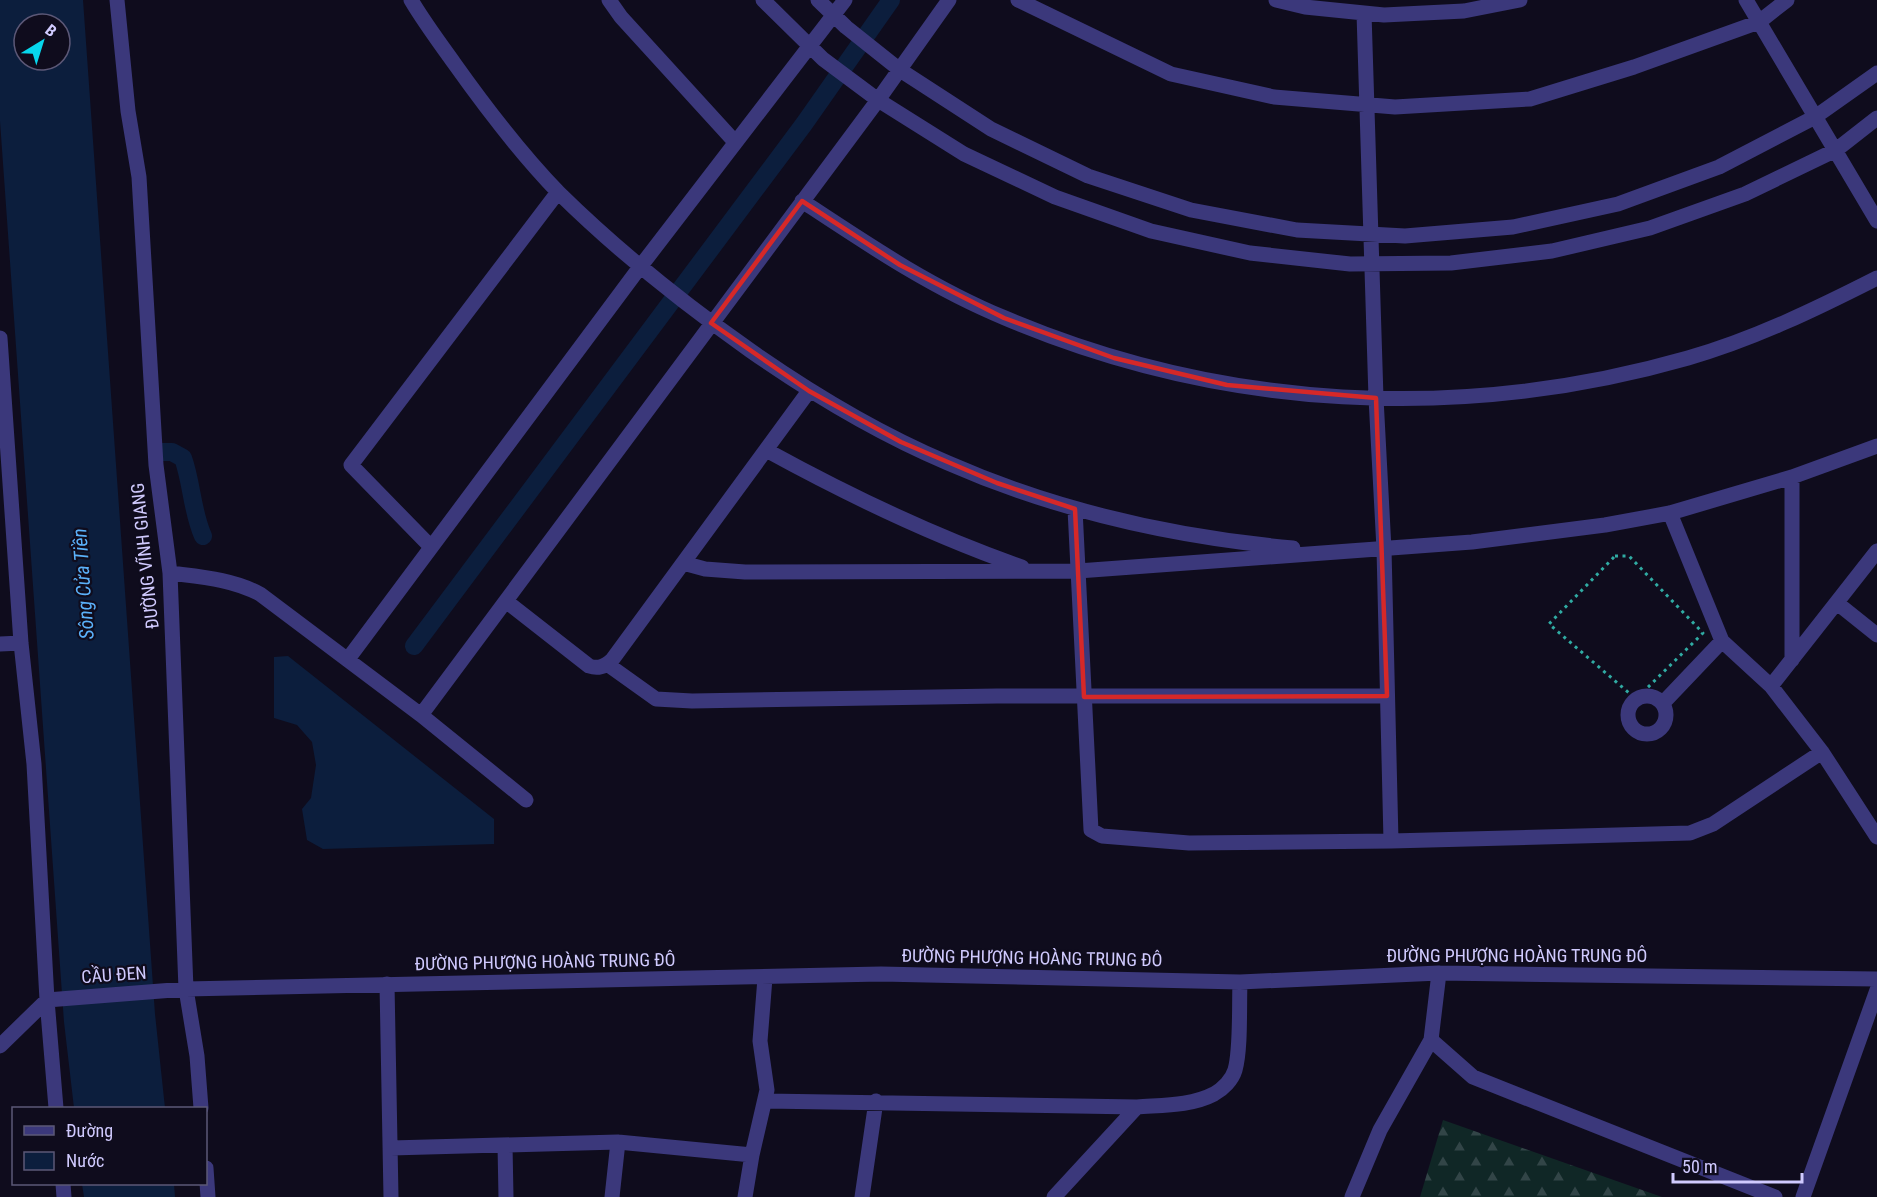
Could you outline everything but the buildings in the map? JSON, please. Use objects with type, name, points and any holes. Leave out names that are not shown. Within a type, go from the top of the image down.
[{"type":"street","name":"ĐƯỜNG VĨNH GIANG","points":[[117,0],[128,111],[139,177],[155,454],[170,573],[186,989],[201,1107]]},
{"type":"street","points":[[411,0],[484,106],[558,192],[646,272],[711,323],[809,391],[854,418],[948,464],[1075,509],[1199,537],[1303,549],[1356,551]]},
{"type":"street","points":[[609,0],[621,18],[735,142]]},
{"type":"street","points":[[763,0],[823,59],[878,100],[964,154],[1055,197],[1151,231],[1250,253],[1350,264],[1451,263],[1552,251],[1650,228],[1745,194],[1836,150],[1877,118]]},
{"type":"street","points":[[818,0],[846,27],[900,70],[991,129],[1088,176],[1191,210],[1297,230],[1405,236],[1513,227],[1618,204],[1719,167],[1815,117],[1877,73]]},
{"type":"street","points":[[348,659],[431,547],[646,272],[735,142],[844,0]]},
{"type":"street","points":[[421,716],[878,100],[949,0]]},
{"type":"street","points":[[1018,0],[1171,74],[1274,97],[1395,107],[1530,99],[1634,67],[1759,22],[1786,0]]},
{"type":"street","points":[[1276,0],[1305,6],[1384,15],[1464,11],[1520,0]]},
{"type":"street","points":[[1746,0],[1877,221]]},
{"type":"street","points":[[1364,13],[1376,398],[1384,549],[1390,841]]},
{"type":"street","points":[[431,547],[351,465],[558,192]]},
{"type":"street","points":[[802,201],[900,265],[1004,318],[1114,358],[1227,385],[1343,398],[1460,398],[1576,385],[1689,358],[1798,318],[1877,278]]},
{"type":"street","points":[[0,338],[21,643],[34,764],[47,1000],[56,1107]]},
{"type":"street","points":[[507,602],[589,666],[601,667],[607,664],[809,391]]},
{"type":"street","points":[[683,563],[705,569],[745,572],[1078,571],[1472,542],[1605,525],[1670,513],[1792,477],[1877,446]]},
{"type":"street","points":[[766,450],[916,525],[972,550],[1032,571]]},
{"type":"street","points":[[1792,477],[1792,660]]},
{"type":"street","points":[[1075,509],[1091,830],[1102,836],[1189,843],[1390,841],[1690,833],[1713,824],[1822,752]]},
{"type":"street","points":[[1670,513],[1722,641],[1771,686],[1822,752],[1877,837]]},
{"type":"street","points":[[1771,686],[1877,551]]},
{"type":"street","points":[[170,573],[245,586],[275,604],[526,800]]},
{"type":"street","points":[[1837,603],[1877,635]]},
{"type":"street","points":[[1663,703],[1722,641]]},
{"type":"street","points":[[0,644],[21,643]]},
{"type":"street","points":[[607,664],[656,699],[692,701],[997,696],[1084,698],[1387,696]]},
{"type":"street","points":[[1652,696],[1663,703],[1667,716],[1662,728],[1657,732],[1644,734],[1633,728],[1628,711],[1636,699],[1652,696]]},
{"type":"street","points":[[1352,1197],[1380,1130],[1431,1040],[1439,973]]},
{"type":"street","name":"ĐƯỜNG PHƯỢNG HOÀNG TRUNG ĐÔ","points":[[186,989],[881,974],[1240,982],[1439,973],[1877,979]]},
{"type":"street","points":[[745,1197],[752,1155],[766,1101],[767,1081],[760,1041],[765,978]]},
{"type":"street","points":[[766,1101],[1137,1107],[1202,1099],[1215,1094],[1234,1072],[1237,1058],[1240,982]]},
{"type":"street","points":[[387,984],[392,1197]]},
{"type":"street","name":"CẦU ĐEN","points":[[47,1000],[186,989]]},
{"type":"street","points":[[1803,1197],[1877,990]]},
{"type":"street","points":[[0,1046],[47,1000]]},
{"type":"street","points":[[1431,1040],[1473,1077],[1775,1197]]},
{"type":"street","points":[[862,1197],[876,1101]]},
{"type":"street","points":[[1054,1197],[1137,1107]]},
{"type":"street","points":[[391,1149],[618,1142],[752,1155]]},
{"type":"street","points":[[612,1197],[618,1142]]},
{"type":"street","points":[[505,1145],[506,1197]]},
{"type":"path","points":[[1615,556],[1629,556],[1703,633],[1636,699],[1550,624],[1615,556]]},
{"type":"highlighted area","points":[[802,201],[900,265],[1004,318],[1114,358],[1227,385],[1376,398],[1387,696],[1084,697],[1075,509],[997,483],[901,442],[809,391],[711,323]]},
{"type":"green space","points":[[1443,1120],[1662,1197],[1420,1197]]},
{"type":"water","name":"Sông Cửa Tiền","points":[[0,0],[83,0],[155,1014],[165,1107],[74,1107],[64,1022],[0,121]]},
{"type":"water","points":[[288,656],[494,819],[494,844],[323,849],[307,840],[302,809],[311,798],[316,765],[312,742],[297,725],[274,718],[274,657]]},
{"type":"water","points":[[82,1185],[174,1185],[175,1197],[84,1197]]},
{"type":"waterway","points":[[414,646],[804,124],[891,0]]},
{"type":"waterway","points":[[162,452],[172,452],[183,458],[196,517],[203,536]]}]
